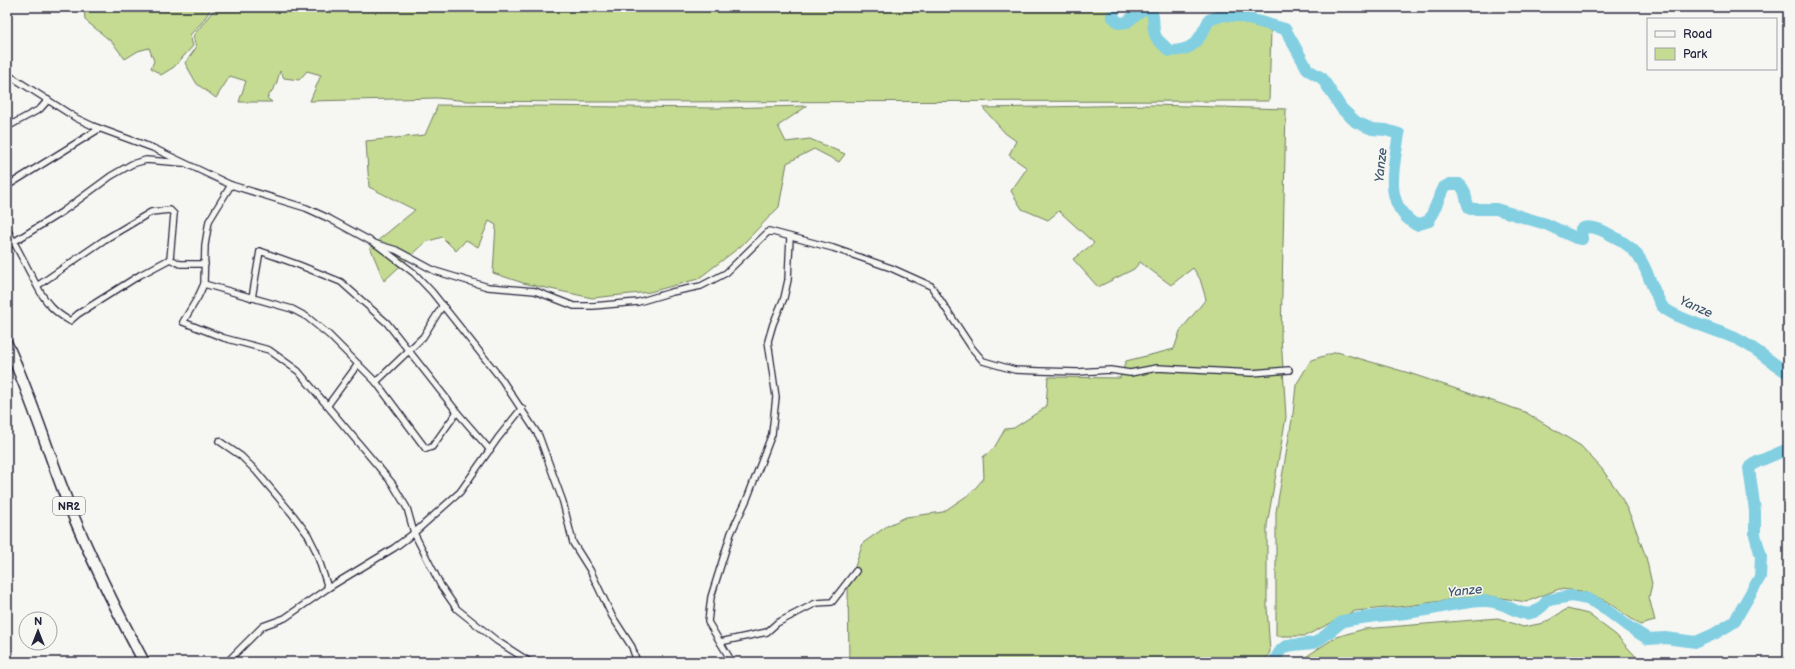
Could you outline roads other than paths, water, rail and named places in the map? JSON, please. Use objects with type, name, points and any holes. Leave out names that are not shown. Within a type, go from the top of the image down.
[{"type":"highway","name":"NR2","points":[[7,344],[19,369],[55,470],[93,561],[144,662]]},
{"type":"street","points":[[7,74],[76,118],[99,129],[153,148],[231,185],[306,208],[346,226],[376,244],[414,273],[443,305],[522,408],[539,436],[562,502],[573,543],[590,570],[612,616],[632,646],[637,662]]},
{"type":"street","points":[[7,127],[40,109],[48,100]]},
{"type":"street","points":[[7,186],[99,129]]},
{"type":"street","points":[[7,246],[62,212],[111,176],[132,164],[146,160],[188,164]]},
{"type":"street","points":[[231,185],[209,221],[206,239],[204,284],[184,322],[224,338],[274,353],[298,371],[392,483],[407,508],[414,532],[441,586],[457,609],[496,641],[530,662]]},
{"type":"street","points":[[37,286],[104,240],[151,212],[170,210],[174,214],[170,259]]},
{"type":"street","points":[[7,229],[37,286],[56,314],[70,321],[78,314],[140,275],[170,259]]},
{"type":"street","points":[[376,244],[396,250],[434,270],[488,287],[535,291],[574,306],[593,306],[638,302],[672,292],[701,286],[726,273],[769,231],[833,248],[891,268],[931,286],[972,348],[983,361],[1015,370],[1078,372],[1110,370],[1130,373],[1157,368],[1252,373],[1289,370]]},
{"type":"street","points":[[732,662],[708,622],[711,597],[731,533],[772,434],[776,397],[768,341],[773,324],[784,298],[788,280],[790,236]]},
{"type":"street","points":[[252,298],[260,251],[341,282],[387,323],[457,412],[490,450]]},
{"type":"street","points":[[170,259],[180,264],[205,264]]},
{"type":"street","points":[[204,284],[292,309],[307,317],[329,334],[376,382],[426,449],[432,447],[457,412]]},
{"type":"street","points":[[376,382],[423,337],[443,305]]},
{"type":"street","points":[[328,405],[358,364]]},
{"type":"street","points":[[227,662],[263,626],[285,618],[328,588],[394,548],[414,532],[460,492],[522,408]]},
{"type":"street","points":[[219,441],[241,456],[251,466],[308,535],[316,551],[328,588]]},
{"type":"street","points":[[720,642],[767,632],[777,622],[816,603],[832,602],[856,571]]},
{"type":"waterway","name":"Yanze","points":[[1116,7],[1112,16],[1119,23],[1127,22],[1144,8],[1149,10],[1153,16],[1154,33],[1159,41],[1169,51],[1177,51],[1190,47],[1199,39],[1209,20],[1223,15],[1238,16],[1285,29],[1308,70],[1322,78],[1342,109],[1356,122],[1372,129],[1386,130],[1399,134],[1393,172],[1394,196],[1398,207],[1405,216],[1416,225],[1429,221],[1444,187],[1450,184],[1459,184],[1464,190],[1470,209],[1496,209],[1546,224],[1576,238],[1582,239],[1581,229],[1591,227],[1601,230],[1615,237],[1634,251],[1646,269],[1660,303],[1667,311],[1686,320],[1737,339],[1788,373]]},
{"type":"waterway","name":"Yanze","points":[[1274,662],[1282,649],[1285,647],[1316,642],[1343,621],[1419,611],[1477,601],[1496,602],[1525,614],[1532,613],[1540,609],[1548,600],[1572,596],[1587,599],[1600,605],[1648,639],[1665,638],[1696,642],[1714,634],[1734,622],[1760,577],[1761,556],[1755,535],[1755,511],[1749,468],[1757,462],[1788,449]]}]
